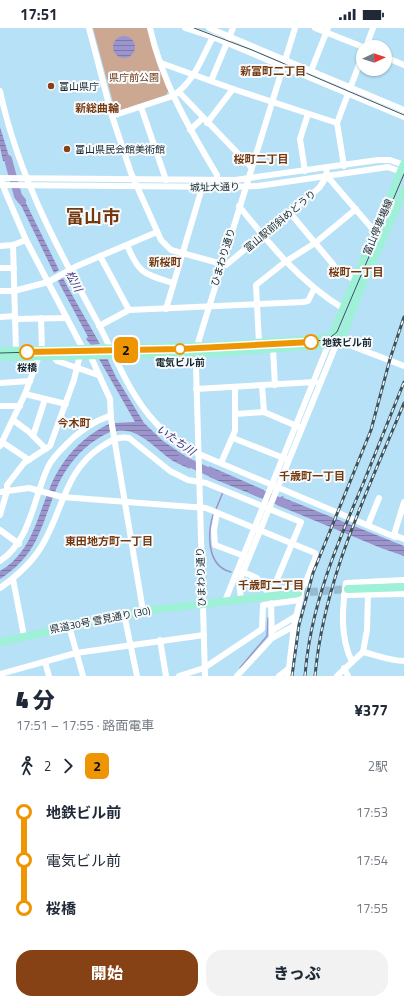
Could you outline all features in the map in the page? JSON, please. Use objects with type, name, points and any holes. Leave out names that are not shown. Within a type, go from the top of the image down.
[{"type":"main road","name":"富山停車場線","points":[[332,341],[344,331],[403,168]]},
{"type":"main road","name":"富山停車場線","points":[[332,341],[356,280],[404,190]]},
{"type":"main road","points":[[196,349],[259,343],[332,341]]},
{"type":"main road","points":[[0,357],[41,353],[108,351],[273,349],[332,341]]},
{"type":"main road","points":[[0,351],[41,353],[53,356],[88,352]]},
{"type":"main road","points":[[346,592],[404,587]]},
{"type":"main road","name":"県道30号 雪見通り (30)","points":[[0,642],[143,610],[300,593]]},
{"type":"street","points":[[90,28],[112,116],[134,180],[164,245],[171,250],[221,264]]},
{"type":"street","points":[[150,28],[160,63],[173,96],[190,130],[217,175],[217,180]]},
{"type":"street","points":[[185,28],[213,37],[282,66],[404,110]]},
{"type":"street","points":[[209,28],[311,71],[404,117]]},
{"type":"street","points":[[211,81],[233,28]]},
{"type":"street","name":"ひまわり通り","points":[[205,676],[199,507],[196,349],[284,59],[295,28]]},
{"type":"street","points":[[316,28],[327,30],[356,43]]},
{"type":"street","points":[[367,40],[373,28]]},
{"type":"street","points":[[311,71],[327,30]]},
{"type":"street","points":[[112,116],[173,96],[179,92],[194,76],[213,37]]},
{"type":"street","points":[[392,60],[404,66]]},
{"type":"street","points":[[160,63],[194,76],[337,123]]},
{"type":"street","points":[[344,166],[337,123],[356,72]]},
{"type":"street","points":[[190,130],[205,120],[233,89]]},
{"type":"street","points":[[0,91],[26,185],[67,271],[99,326],[108,351],[154,421],[177,442],[198,457],[221,463],[274,489],[395,537],[404,539]]},
{"type":"street","points":[[179,92],[251,167]]},
{"type":"street","points":[[141,107],[166,180]]},
{"type":"street","points":[[305,171],[300,139],[308,114]]},
{"type":"street","name":"城址大通り","points":[[3,178],[23,177],[134,180],[247,179],[387,160],[403,168]]},
{"type":"street","name":"城址大通り","points":[[4,185],[202,188],[245,187],[388,167],[403,168]]},
{"type":"street","points":[[326,168],[327,176],[380,234]]},
{"type":"street","name":"富山駅前斜めどうり","points":[[221,264],[226,265],[263,236],[319,188],[327,176]]},
{"type":"street","points":[[3,178],[4,185],[26,240],[50,281],[67,318],[88,352],[110,400],[111,417],[143,610]]},
{"type":"street","points":[[166,309],[202,188]]},
{"type":"street","points":[[239,206],[285,262],[314,289],[344,309]]},
{"type":"street","points":[[259,343],[256,285],[285,262],[315,243],[356,209]]},
{"type":"street","points":[[290,213],[338,269],[356,280]]},
{"type":"street","points":[[0,291],[14,290],[50,281],[67,271],[157,232]]},
{"type":"street","points":[[0,246],[13,245],[26,240]]},
{"type":"street","points":[[13,245],[16,351]]},
{"type":"street","points":[[127,245],[133,260],[140,270],[151,276],[174,283]]},
{"type":"street","points":[[100,256],[129,310]]},
{"type":"street","points":[[0,268],[14,268]]},
{"type":"street","points":[[99,326],[129,310],[208,308],[308,301],[314,289]]},
{"type":"street","points":[[0,317],[67,318]]},
{"type":"street","points":[[29,460],[1,444],[20,406],[41,353],[41,318]]},
{"type":"street","points":[[332,341],[404,366]]},
{"type":"street","points":[[225,601],[241,571],[274,489],[289,461],[303,428],[321,382],[332,341]]},
{"type":"street","points":[[274,489],[282,458],[313,382],[332,341]]},
{"type":"street","points":[[273,349],[275,385]]},
{"type":"street","points":[[0,515],[7,491],[7,485],[29,460],[45,450],[52,443],[77,368],[88,352]]},
{"type":"street","points":[[53,356],[57,362],[98,375]]},
{"type":"street","points":[[0,383],[30,381]]},
{"type":"street","points":[[196,390],[321,382]]},
{"type":"street","points":[[262,386],[264,412]]},
{"type":"street","points":[[221,463],[233,438],[236,414],[235,387]]},
{"type":"street","points":[[25,394],[66,404]]},
{"type":"street","points":[[33,436],[45,399]]},
{"type":"street","points":[[0,406],[20,406]]},
{"type":"street","points":[[236,414],[264,412],[303,428]]},
{"type":"street","points":[[0,561],[19,544],[41,491],[48,466],[64,446],[87,427],[104,417],[111,417]]},
{"type":"street","points":[[13,420],[33,436],[54,459]]},
{"type":"street","points":[[0,588],[13,579],[31,562],[44,543],[60,496],[84,460],[115,438],[129,438],[170,471],[188,480],[199,480],[267,506],[301,522],[273,589]]},
{"type":"street","points":[[233,438],[289,461]]},
{"type":"street","points":[[0,492],[29,488],[60,496],[199,507],[258,529],[315,553],[316,556],[300,593],[294,626],[288,676]]},
{"type":"street","points":[[368,525],[379,498]]},
{"type":"street","points":[[395,537],[394,535],[404,502]]},
{"type":"street","points":[[217,513],[214,530],[215,544],[247,557]]},
{"type":"street","points":[[0,530],[19,544]]},
{"type":"street","points":[[241,571],[257,578],[266,590],[273,589],[300,593]]},
{"type":"street","points":[[241,571],[239,585],[241,599]]},
{"type":"street","points":[[13,579],[24,636]]},
{"type":"street","points":[[352,662],[347,649],[342,618],[346,583],[404,580]]},
{"type":"street","points":[[346,592],[368,594],[404,594]]},
{"type":"street","points":[[179,676],[204,668],[262,629],[263,605],[300,593]]},
{"type":"street","points":[[337,676],[363,652],[367,630],[368,594]]},
{"type":"street","points":[[271,603],[273,630],[272,638]]},
{"type":"street","points":[[124,614],[137,676]]},
{"type":"street","points":[[273,630],[296,616]]},
{"type":"street","points":[[69,626],[83,676]]},
{"type":"street","points":[[236,676],[272,638],[294,626]]},
{"type":"street","points":[[0,674],[16,673],[45,662],[76,653],[204,635]]},
{"type":"street","points":[[160,640],[166,676]]},
{"type":"street","points":[[363,652],[383,656],[395,661],[404,661]]},
{"type":"street","points":[[45,662],[49,676]]},
{"type":"street","points":[[279,676],[288,668]]},
{"type":"street","points":[[344,668],[348,676]]},
{"type":"green space","name":"県庁前公園","points":[[93,28],[148,28],[169,90],[166,95],[118,111],[115,110]]},
{"type":"shaded area","points":[[124,36],[132,39],[135,47],[132,55],[124,58],[116,55],[113,47],[116,39]]},
{"type":"shaded area","points":[[0,127],[13,169],[8,169],[6,161],[3,161],[0,147]]},
{"type":"shaded area","name":"松川","points":[[15,193],[20,193],[23,197],[59,270],[54,273]]},
{"type":"shaded area","name":"松川","points":[[63,278],[100,344],[91,345],[86,339],[88,337],[58,281]]},
{"type":"shaded area","points":[[107,358],[116,377],[144,423],[163,441],[188,458],[189,456],[190,469],[173,461],[146,440],[132,432],[116,431],[114,423],[135,422],[99,359]]},
{"type":"shaded area","points":[[109,424],[110,432],[92,442],[84,449],[70,464],[55,492],[49,490],[59,469],[73,451],[89,436]]},
{"type":"shaded area","name":"いたち川","points":[[209,466],[264,490],[261,498],[209,477]]},
{"type":"shaded area","points":[[47,495],[53,497],[44,522],[34,543],[21,562],[0,579],[0,571],[18,556],[30,538]]},
{"type":"shaded area","points":[[283,496],[284,498],[404,546],[404,556],[277,505],[280,497]]},
{"type":"waterway","name":"松川","points":[[8,159],[18,196],[22,201]]},
{"type":"waterway","name":"いたち川","points":[[181,459],[218,476]]},
{"type":"waterway","name":"いたち川","points":[[252,490],[288,505]]},
{"type":"waterway","points":[[216,509],[223,492]]},
{"type":"waterway","points":[[214,512],[210,529],[210,547],[217,563],[223,569],[231,572]]},
{"type":"waterway","points":[[240,668],[267,636],[268,618]]},
{"type":"tunnel","points":[[298,593],[348,589]]},
{"type":"tram line","points":[[194,28],[252,50],[404,115]]},
{"type":"tram line","points":[[0,353],[239,346],[327,340],[337,332],[404,174]]},
{"type":"tram line","name":"2","points":[[27,352],[180,349],[311,342]]},
{"type":"railway","points":[[292,676],[299,625],[313,573],[371,430],[390,359],[404,317]]},
{"type":"railway","points":[[305,676],[312,626],[318,602],[334,554],[404,382]]},
{"type":"railway","points":[[315,676],[320,640],[337,570],[362,503],[404,403]]},
{"type":"place","name":"富山県庁","points":[[51,86]]},
{"type":"place","name":"富山県民会館美術館","points":[[67,149]]},
{"type":"place","name":"地鉄ビル前","points":[[311,342]]},
{"type":"place","name":"電気ビル前","points":[[180,349]]},
{"type":"place","name":"桜橋","points":[[27,352]]},
{"type":"district","name":"新富町二丁目","points":[[273,71]]},
{"type":"district","name":"新総曲輪","points":[[97,108]]},
{"type":"district","name":"桜町二丁目","points":[[261,159]]},
{"type":"district","name":"富山市","points":[[93,216]]},
{"type":"district","name":"新桜町","points":[[165,262]]},
{"type":"district","name":"桜町一丁目","points":[[356,272]]},
{"type":"district","name":"今木町","points":[[74,423]]},
{"type":"district","name":"千歳町一丁目","points":[[312,476]]},
{"type":"district","name":"東田地方町一丁目","points":[[109,541]]},
{"type":"district","name":"千歳町二丁目","points":[[271,585]]}]
